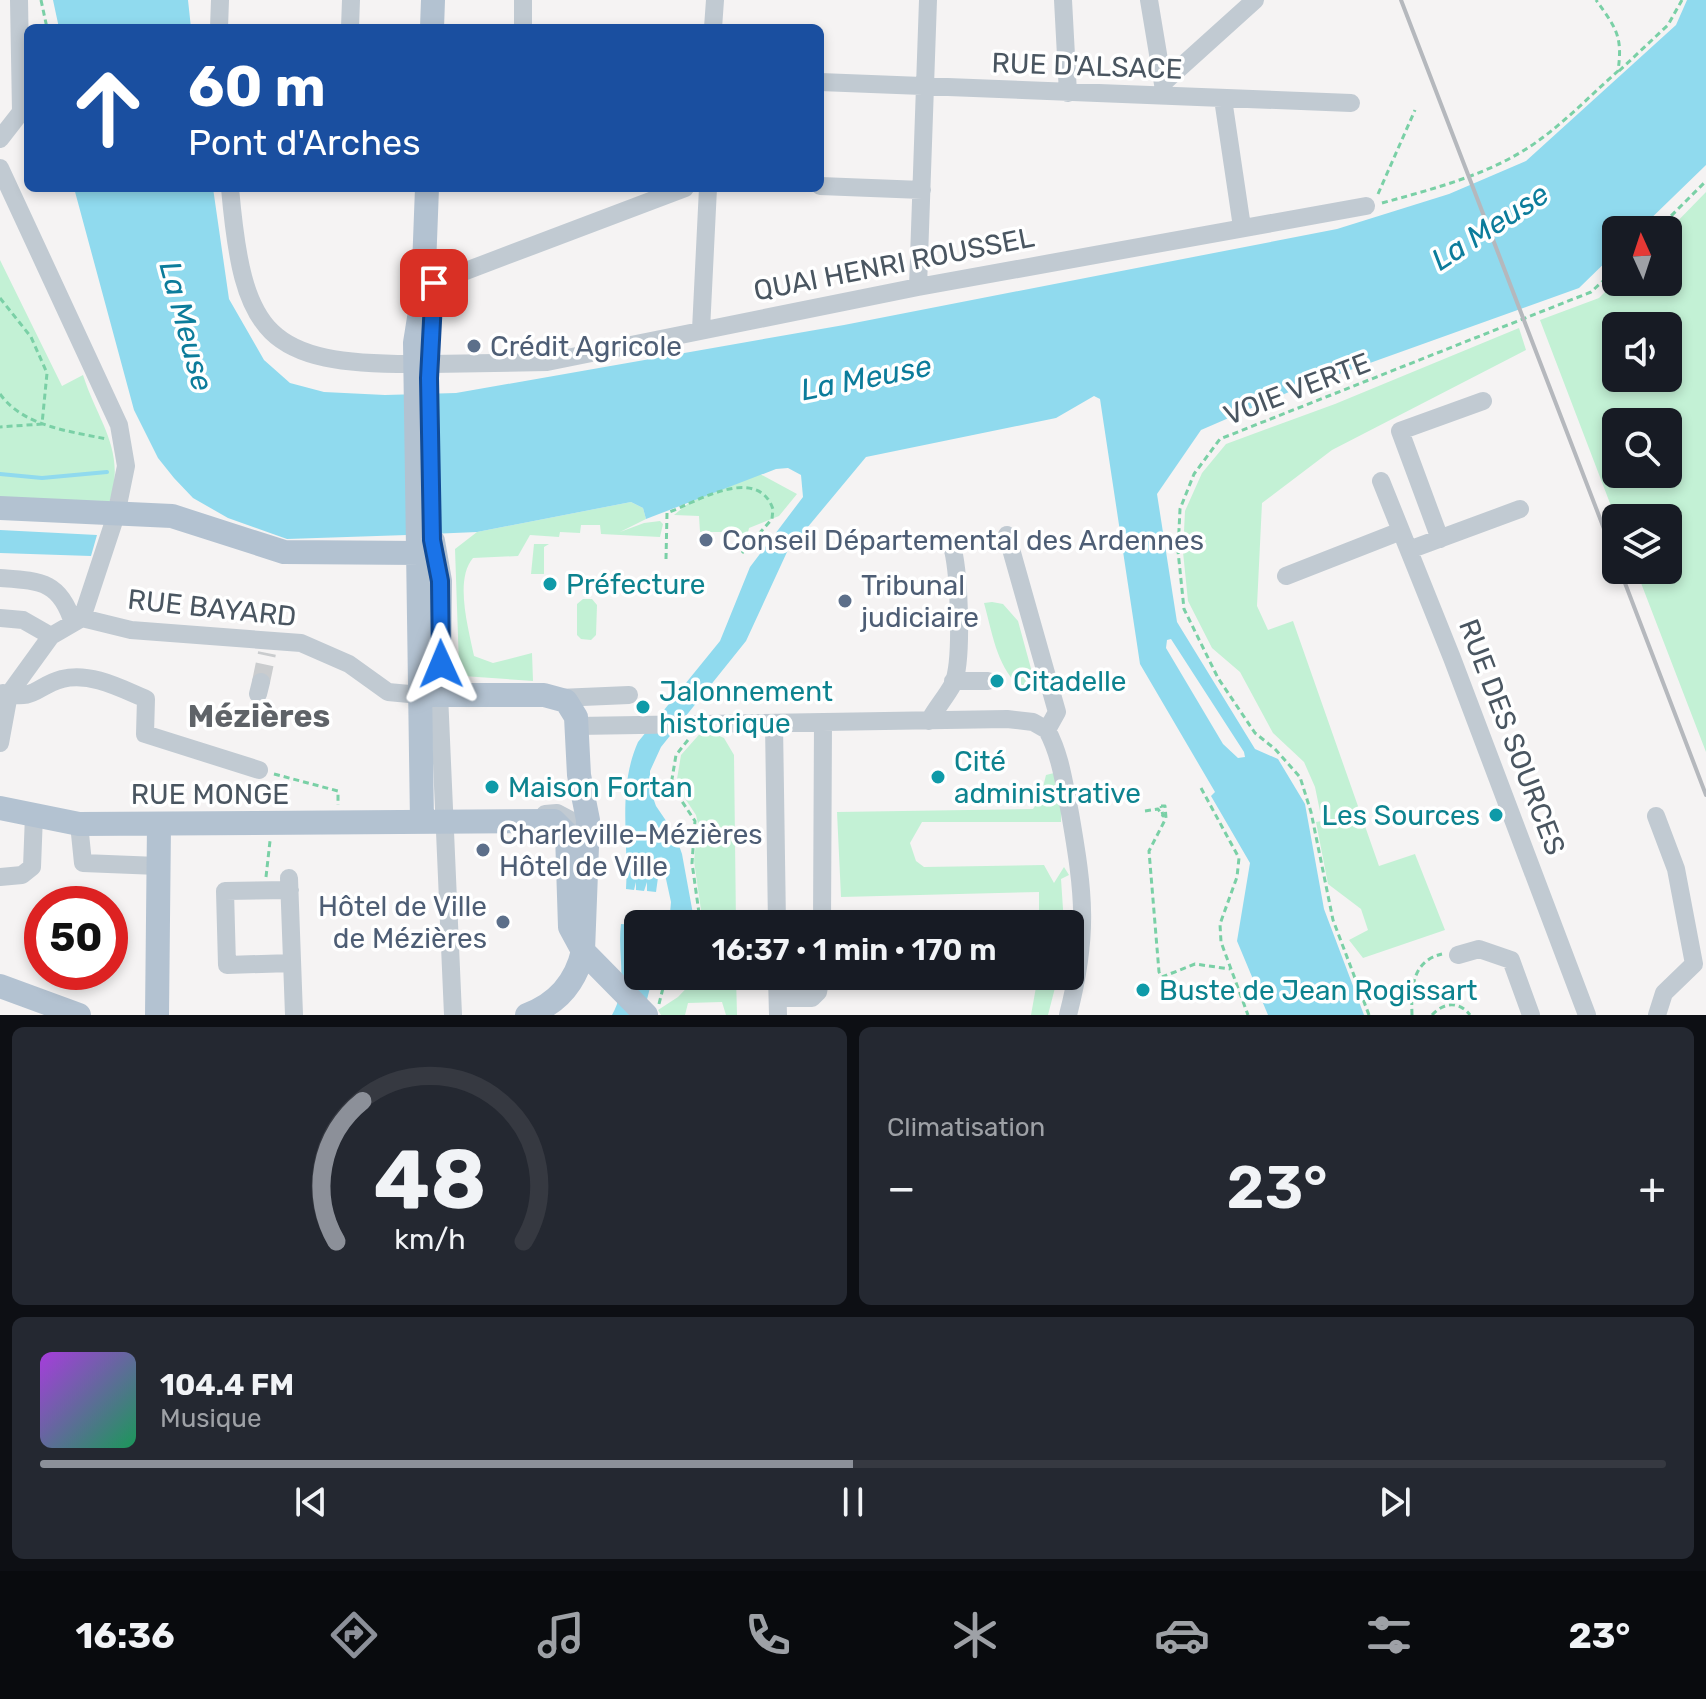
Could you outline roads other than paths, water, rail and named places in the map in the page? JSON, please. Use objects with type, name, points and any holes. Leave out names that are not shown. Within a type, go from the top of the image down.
[{"type":"main road","points":[[432,24],[433,0]]},
{"type":"main road","points":[[443,24],[444,0]]},
{"type":"main road","points":[[427,192],[425,544],[436,818]]},
{"type":"main road","points":[[424,371],[434,283],[437,192]]},
{"type":"main road","points":[[0,508],[172,516],[284,552],[425,544]]},
{"type":"main road","points":[[430,694],[559,698],[572,708],[577,726],[579,775],[588,820],[585,925],[583,951],[574,974],[559,997]]},
{"type":"main road","name":"RUE MONGE","points":[[0,808],[79,824],[436,818],[548,820],[562,826],[567,834],[570,927],[583,951]]},
{"type":"main road","points":[[157,1015],[159,824]]},
{"type":"main road","points":[[583,951],[608,977],[652,1012]]},
{"type":"main road","points":[[527,1015],[559,997],[608,977]]},
{"type":"main road","points":[[0,986],[79,1015]]},
{"type":"street","points":[[1,129],[24,111],[19,0]]},
{"type":"street","points":[[219,24],[220,0]]},
{"type":"street","points":[[350,24],[351,0]]},
{"type":"street","points":[[523,0],[523,24]]},
{"type":"street","points":[[713,24],[715,0]]},
{"type":"street","points":[[918,287],[928,0]]},
{"type":"street","points":[[1063,0],[1068,93]]},
{"type":"street","points":[[1149,0],[1164,90]]},
{"type":"street","points":[[1164,90],[1255,0]]},
{"type":"street","name":"RUE D'ALSACE","points":[[824,82],[1068,93],[1164,90],[1223,99],[1351,103]]},
{"type":"street","points":[[1223,99],[1242,227]]},
{"type":"street","points":[[0,168],[119,425],[126,466],[116,515],[78,621],[51,636],[5,693],[0,743]]},
{"type":"street","points":[[824,186],[922,190]]},
{"type":"street","name":"QUAI HENRI ROUSSEL","points":[[230,192],[239,270],[255,309],[280,340],[302,353],[327,360],[424,371],[547,362],[918,287],[1366,206]]},
{"type":"street","points":[[434,283],[674,192]]},
{"type":"street","points":[[701,330],[708,192]]},
{"type":"street","points":[[1440,539],[1400,431],[1483,401]]},
{"type":"street","name":"RUE DES SOURCES","points":[[1381,481],[1583,1014]]},
{"type":"street","points":[[1409,550],[1520,509]]},
{"type":"street","points":[[1286,576],[1401,531]]},
{"type":"street","points":[[1007,535],[1057,712],[1047,730]]},
{"type":"street","points":[[929,721],[953,681],[957,667],[958,572],[953,550]]},
{"type":"street","points":[[0,578],[44,583],[59,592],[78,621]]},
{"type":"street","points":[[0,618],[23,620],[51,636]]},
{"type":"street","name":"RUE BAYARD","points":[[78,621],[268,647],[318,648],[388,692],[430,694]]},
{"type":"street","points":[[5,693],[35,695],[60,680],[83,677],[103,681],[146,699],[145,734],[259,770]]},
{"type":"street","points":[[953,681],[988,681]]},
{"type":"street","points":[[559,698],[629,695]]},
{"type":"street","points":[[577,726],[1007,719],[1033,722],[1047,730],[1057,749],[1062,771],[1085,912],[1081,964],[1068,1015]]},
{"type":"street","points":[[822,910],[823,723]]},
{"type":"street","points":[[774,724],[777,910]]},
{"type":"street","points":[[453,1015],[445,848],[436,818],[557,813],[569,817],[577,828],[578,901],[585,925]]},
{"type":"street","points":[[0,877],[22,875],[32,867],[34,815]]},
{"type":"street","points":[[1656,816],[1676,869],[1682,919],[1694,964],[1664,993],[1657,1015]]},
{"type":"street","points":[[79,824],[83,863],[158,866]]},
{"type":"street","points":[[292,963],[227,965],[225,891],[289,884],[294,1015]]},
{"type":"street","points":[[1458,955],[1479,949],[1511,960],[1531,1015]]},
{"type":"street","points":[[778,1006],[812,998],[818,990]]},
{"type":"water","points":[[53,0],[188,0],[191,24],[58,24]]},
{"type":"water","name":"La Meuse","points":[[1687,0],[1706,0],[1706,165],[1653,216],[1602,216],[1602,266],[1579,288],[1289,392],[1201,430],[1157,494],[1177,622],[1255,749],[1278,759],[1305,804],[1324,909],[1364,1015],[1268,1015],[1237,941],[1250,863],[1211,796],[1215,792],[1140,664],[1100,399],[1094,396],[1056,418],[866,457],[787,552],[746,641],[661,747],[650,771],[650,789],[656,806],[675,834],[682,854],[692,910],[670,910],[661,856],[656,892],[647,891],[647,882],[644,891],[636,890],[636,882],[634,890],[626,889],[626,796],[632,760],[638,742],[720,641],[750,567],[803,497],[801,475],[788,468],[776,469],[646,519],[643,508],[631,502],[477,532],[287,539],[228,518],[193,498],[174,478],[158,458],[134,410],[75,192],[214,192],[229,299],[264,360],[290,383],[324,392],[385,395],[456,393],[844,325],[1337,229],[1449,194],[1526,161],[1676,25]],"holes":[[[1171,639],[1244,752],[1245,757],[1238,758],[1223,744],[1166,648],[1167,640]]]},
{"type":"water","points":[[0,530],[97,535],[91,556],[0,553]]},
{"type":"water","points":[[621,924],[624,924],[624,990],[649,990],[643,1015],[612,1015],[620,993]]},
{"type":"waterway","points":[[0,474],[42,478],[107,472]]},
{"type":"tunnel","points":[[261,682],[267,653]]},
{"type":"railway","points":[[1401,0],[1602,524]]},
{"type":"railway","points":[[1625,584],[1706,795]]},
{"type":"place","name":"Crédit Agricole","points":[[474,346]]},
{"type":"place","name":"Conseil Départemental des Ardennes","points":[[706,540]]},
{"type":"place","name":"Préfecture","points":[[550,584]]},
{"type":"place","name":"Tribunal judiciaire","points":[[845,601]]},
{"type":"place","name":"Citadelle","points":[[997,681]]},
{"type":"place","name":"Jalonnement historique","points":[[643,707]]},
{"type":"place","name":"Cité administrative","points":[[938,777]]},
{"type":"place","name":"Maison Fortan","points":[[492,787]]},
{"type":"place","name":"Les Sources","points":[[1496,815]]},
{"type":"place","name":"Charleville-Mézières Hôtel de Ville","points":[[483,850]]},
{"type":"place","name":"Hôtel de Ville de Mézières","points":[[503,922]]},
{"type":"place","name":"Buste de Jean Rogissart","points":[[1143,990]]},
{"type":"district","name":"Mézières","points":[[259,716]]}]
